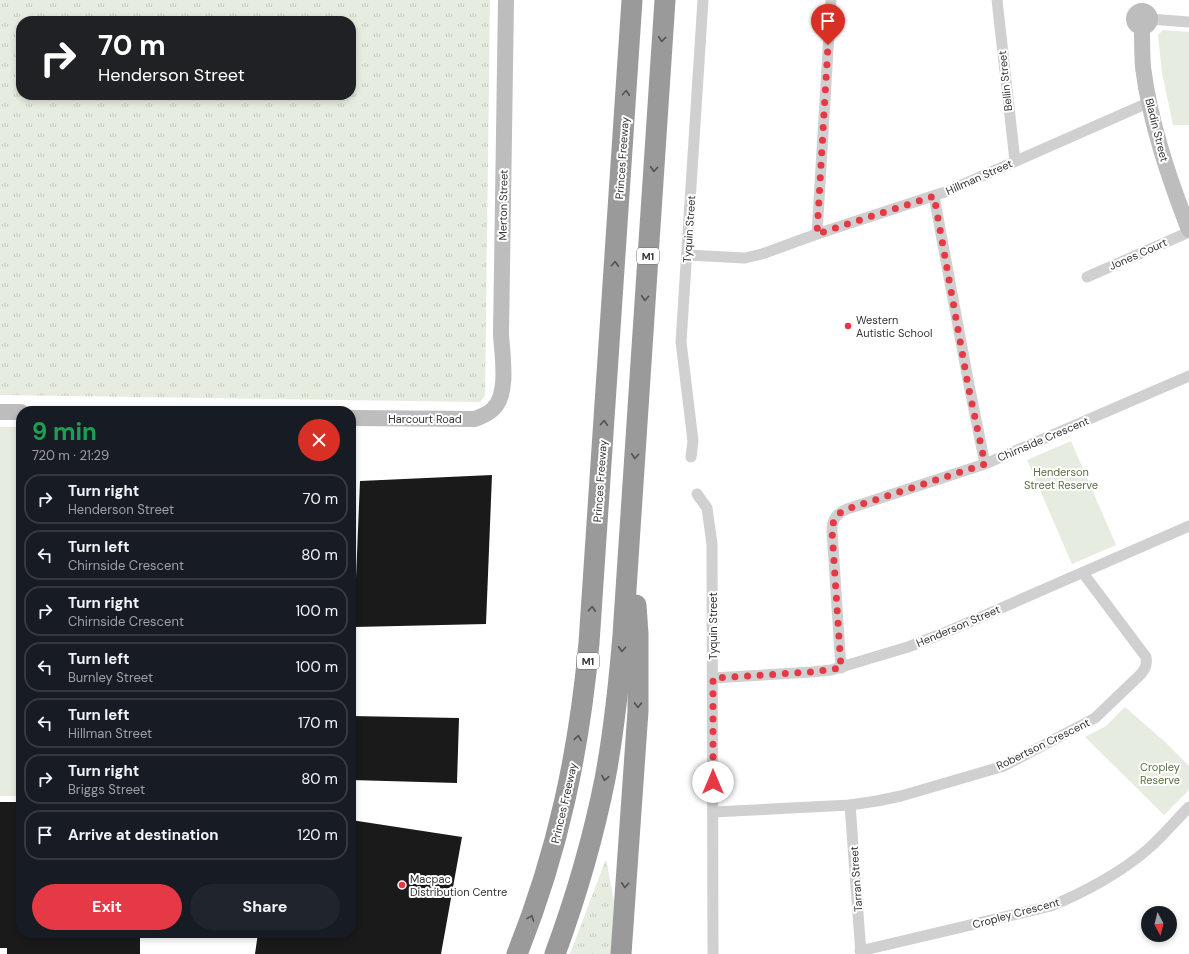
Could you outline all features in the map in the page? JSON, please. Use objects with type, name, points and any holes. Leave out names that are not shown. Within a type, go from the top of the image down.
[{"type":"highway","name":"Princes Freeway","points":[[517,954],[541,888],[559,828],[573,767],[583,704],[590,643],[632,0]]},
{"type":"highway","name":"M1","points":[[555,954],[574,900],[598,811],[610,750],[619,681],[665,0]]},
{"type":"highway","points":[[621,954],[638,711],[638,634],[631,512]]},
{"type":"street","name":"Merton Street","points":[[495,408],[500,400],[503,389],[501,334],[506,0]]},
{"type":"street","name":"Tyquin Street","points":[[691,457],[693,441],[681,342],[703,0]]},
{"type":"street","points":[[817,234],[831,0]]},
{"type":"street","name":"Bellin Street","points":[[997,0],[1015,161]]},
{"type":"street","points":[[1143,14],[1189,22]]},
{"type":"street","name":"Bladin Street","points":[[1143,14],[1143,66],[1150,102],[1165,164],[1189,231]]},
{"type":"street","name":"Hillman Street","points":[[687,255],[745,258],[762,254],[817,234],[934,196],[1150,102]]},
{"type":"street","points":[[934,196],[968,385],[985,464]]},
{"type":"street","name":"Jones Court","points":[[1087,277],[1189,231]]},
{"type":"street","name":"Chirnside Crescent","points":[[841,668],[832,531],[832,523],[835,516],[847,509],[985,464],[1189,376]]},
{"type":"street","name":"Harcourt Road","points":[[356,418],[475,419],[486,415],[495,408]]},
{"type":"street","points":[[0,412],[16,412]]},
{"type":"street","name":"Tyquin Street","points":[[697,494],[706,508],[712,544],[713,954]]},
{"type":"street","name":"Henderson Street","points":[[713,678],[812,672],[841,668],[928,640],[1189,526]]},
{"type":"street","name":"Robertson Crescent","points":[[713,812],[850,805],[901,796],[1004,766],[1095,718],[1141,674],[1146,668],[1147,663],[1146,657],[1083,573]]},
{"type":"street","name":"Tarran Street","points":[[850,805],[860,953]]},
{"type":"street","name":"Cropley Crescent","points":[[860,953],[1051,906],[1071,898],[1126,866],[1149,848],[1189,807]]},
{"type":"green space","points":[[0,0],[490,0],[485,396],[480,402],[0,395]]},
{"type":"green space","points":[[1163,30],[1189,32],[1189,125],[1173,125],[1162,73],[1158,35]]},
{"type":"green space","points":[[0,427],[16,427],[16,796],[0,796]]},
{"type":"green space","name":"Henderson Street Reserve","points":[[1071,441],[1116,545],[1072,564],[1027,460]]},
{"type":"green space","name":"Cropley Reserve","points":[[1125,707],[1164,741],[1189,766],[1189,790],[1164,815],[1085,737],[1106,726]]},
{"type":"green space","points":[[606,859],[614,901],[611,954],[570,954]]},
{"type":"building","points":[[492,475],[486,624],[356,627],[356,578],[360,481]]},
{"type":"building","points":[[356,716],[459,718],[457,783],[356,780]]},
{"type":"building","points":[[0,802],[16,802],[16,938],[140,938],[140,954],[7,954],[7,948],[0,948]]},
{"type":"building","name":"Macpac Distribution Centre","points":[[356,821],[462,837],[441,954],[255,954],[257,938],[356,938]]},
{"type":"place","name":"Western Autistic School","points":[[848,326]]},
{"type":"place","name":"Macpac Distribution Centre","points":[[402,885]]},
{"type":"route","points":[[713,782],[713,678],[822,672],[841,668],[832,531],[832,523],[835,516],[847,509],[985,464],[968,385],[934,196],[817,234],[828,45]]}]
